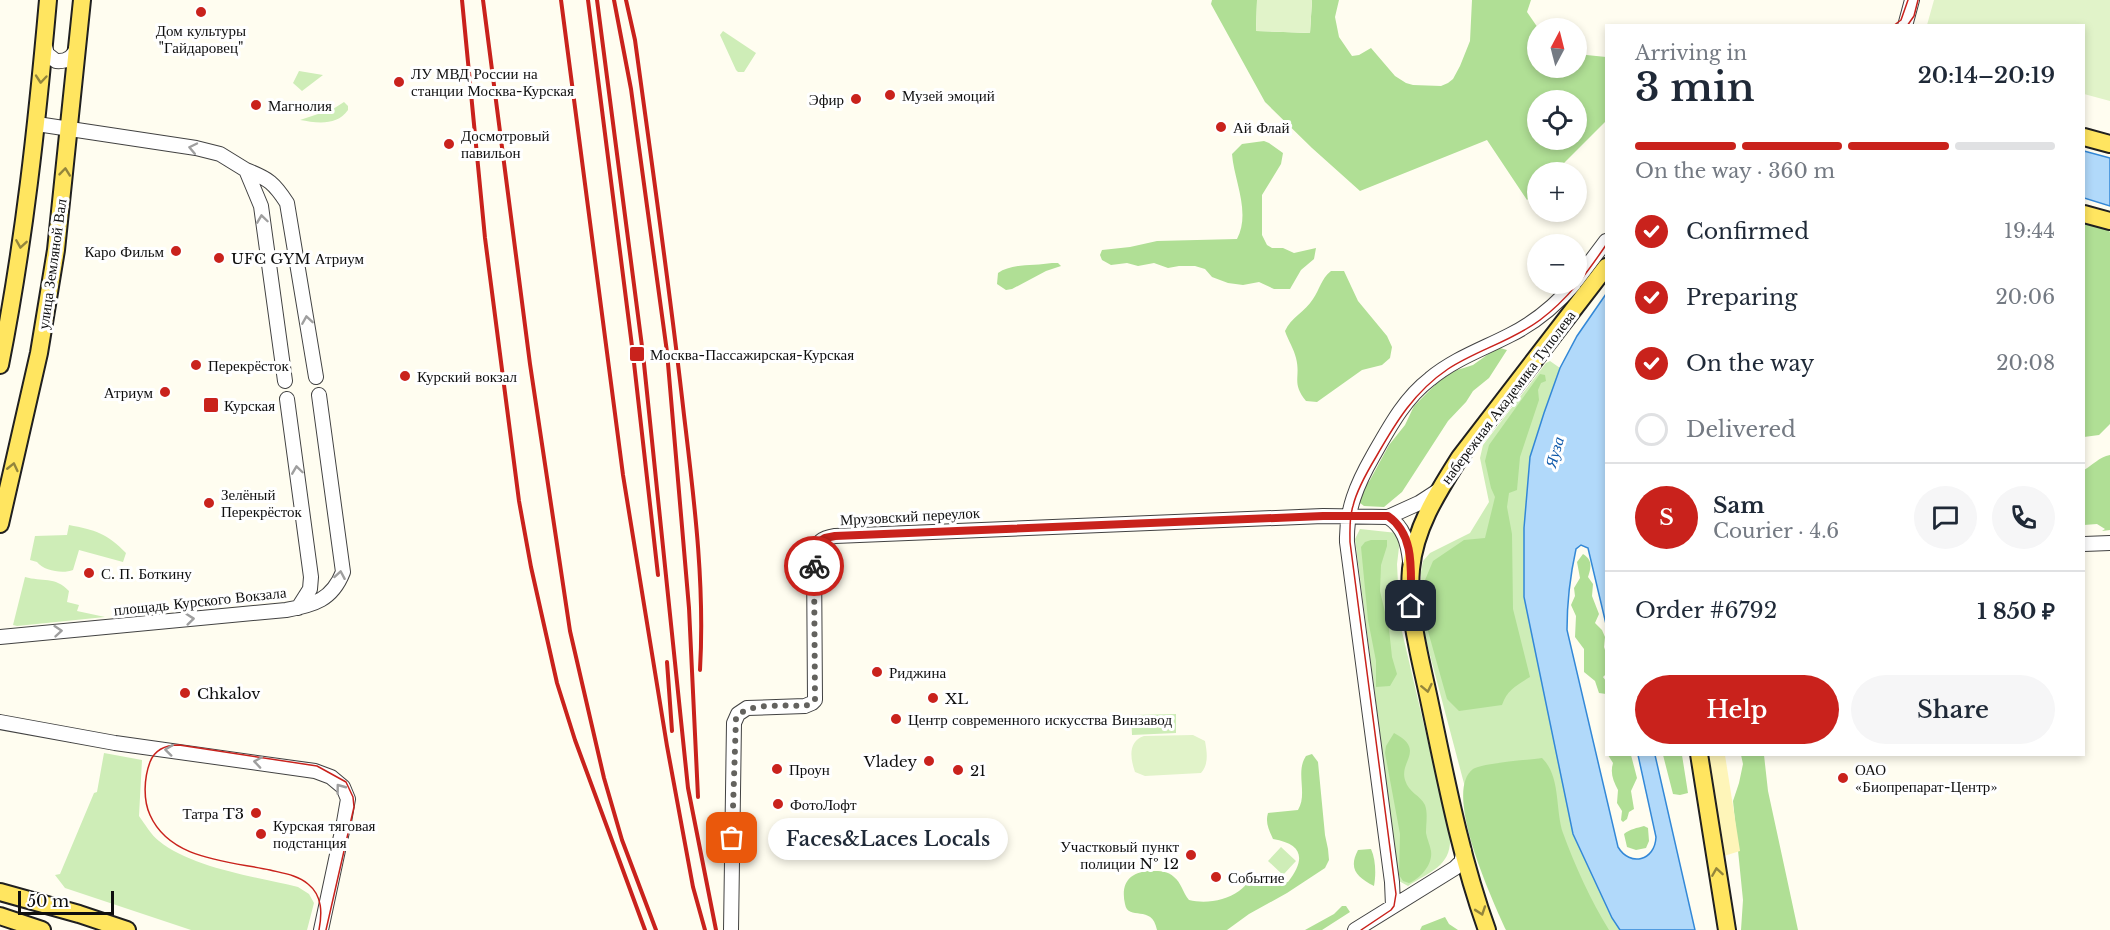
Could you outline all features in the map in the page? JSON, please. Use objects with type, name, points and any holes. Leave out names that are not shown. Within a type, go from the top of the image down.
[{"type":"main road","points":[[0,365],[25,224],[48,0]]},
{"type":"main road","name":"улица Земляной Вал","points":[[0,524],[39,353],[56,250],[82,0]]},
{"type":"main road","points":[[2085,137],[2110,144]]},
{"type":"main road","points":[[2085,214],[2110,221]]},
{"type":"main road","name":"набережная Академика Туполева","points":[[1487,930],[1464,851],[1415,630],[1411,606],[1411,568],[1420,531],[1439,490],[1460,457],[1605,268]]},
{"type":"main road","points":[[1699,756],[1727,930]]},
{"type":"main road","points":[[0,892],[127,930]]},
{"type":"main road","points":[[0,916],[42,930]]},
{"type":"street","points":[[1904,24],[1912,0]]},
{"type":"street","points":[[44,43],[47,54],[56,61],[68,60],[76,52],[77,46]]},
{"type":"street","points":[[37,124],[196,148],[219,154],[276,186],[287,203],[316,377]]},
{"type":"street","points":[[246,170],[261,207],[285,381]]},
{"type":"street","points":[[1587,266],[1605,242]]},
{"type":"street","points":[[1393,906],[1391,871],[1347,542],[1348,515],[1354,493],[1395,419],[1415,392],[1429,379],[1462,357],[1513,334],[1536,319],[1562,294]]},
{"type":"street","points":[[297,608],[327,597],[337,588],[343,572],[319,395]]},
{"type":"street","name":"площадь Курского Вокзала","points":[[0,637],[297,608],[310,589],[311,577],[287,399]]},
{"type":"street","name":"Мрузовский переулок","points":[[731,930],[734,723],[738,714],[747,708],[805,706],[815,700],[814,556],[820,540],[835,536],[1348,515],[1388,516],[1419,503],[1439,490]]},
{"type":"street","points":[[1388,516],[1394,520],[1406,539],[1411,568]]},
{"type":"street","points":[[2085,544],[2110,543]]},
{"type":"street","points":[[0,722],[140,746],[315,771],[331,777],[343,787],[348,799],[321,930]]},
{"type":"street","points":[[1355,930],[1461,862],[1464,851]]},
{"type":"street","points":[[1437,879],[1454,876],[1471,879]]},
{"type":"green space","points":[[1212,0],[1257,0],[1256,31],[1310,33],[1312,0],[1339,0],[1335,17],[1339,37],[1352,56],[1371,48],[1395,76],[1413,85],[1441,86],[1453,79],[1470,41],[1472,0],[1531,0],[1527,12],[1531,18],[1527,18],[1527,78],[1587,78],[1587,55],[1605,57],[1605,122],[1587,140],[1587,90],[1527,90],[1527,150],[1577,150],[1565,162],[1527,162],[1527,200],[1487,140],[1360,191],[1265,102],[1211,4]]},
{"type":"green space","points":[[1257,0],[1312,0],[1310,33],[1256,31]]},
{"type":"green space","points":[[1934,0],[2110,0],[2110,101],[2085,94],[2085,24],[1927,24]]},
{"type":"green space","points":[[723,31],[756,53],[744,72],[736,70],[720,35]]},
{"type":"green space","points":[[299,71],[323,75],[302,91],[293,83]]},
{"type":"green space","points":[[344,102],[348,110],[338,119],[326,122],[300,120],[333,109]]},
{"type":"green space","points":[[1264,141],[1283,153],[1281,164],[1262,195],[1262,235],[1267,245],[1272,248],[1283,248],[1294,253],[1316,248],[1314,259],[1301,270],[1290,289],[1274,289],[1259,282],[1243,285],[1228,283],[1212,277],[1205,269],[1195,266],[1168,268],[1154,263],[1138,266],[1127,263],[1111,265],[1102,260],[1100,255],[1102,250],[1157,241],[1237,239],[1241,229],[1242,207],[1232,154],[1242,144]]},
{"type":"green space","points":[[2085,220],[2103,225],[2110,232],[2110,424],[2099,435],[2085,437]]},
{"type":"green space","points":[[1058,263],[1061,266],[1046,271],[1012,289],[1006,290],[997,284],[998,273],[1004,270],[1017,266]]},
{"type":"green space","points":[[1331,271],[1344,271],[1358,301],[1387,336],[1392,347],[1390,358],[1382,365],[1362,370],[1317,402],[1306,401],[1299,389],[1296,358],[1285,331],[1310,304],[1325,277]]},
{"type":"green space","points":[[1500,348],[1507,350],[1489,378],[1473,391],[1448,421],[1402,492],[1384,507],[1364,506],[1360,503],[1359,496],[1389,445],[1405,425],[1414,406],[1438,382],[1454,371],[1473,365]]},
{"type":"green space","points":[[1550,361],[1560,368],[1530,457],[1524,528],[1524,597],[1573,834],[1612,918],[1620,930],[1511,930],[1484,859],[1422,625],[1421,572],[1423,561],[1430,553],[1470,533],[1489,502],[1480,458],[1483,445],[1546,363]]},
{"type":"green space","points":[[1540,374],[1545,375],[1546,381],[1541,383],[1538,390],[1539,400],[1520,457],[1517,490],[1509,493],[1507,507],[1512,534],[1513,609],[1530,677],[1510,692],[1502,705],[1459,711],[1447,699],[1426,624],[1425,580],[1433,561],[1464,540],[1485,538],[1495,497],[1485,461],[1489,445]]},
{"type":"green space","points":[[2110,455],[2110,530],[2102,531],[2105,529],[2097,524],[2085,525],[2085,469]]},
{"type":"green space","points":[[69,525],[93,531],[113,541],[126,553],[123,562],[79,550],[73,570],[59,572],[49,570],[30,560],[35,536],[67,535]]},
{"type":"green space","points":[[1360,529],[1397,533],[1400,539],[1397,564],[1400,623],[1450,836],[1450,846],[1444,861],[1408,886],[1399,881],[1355,539]]},
{"type":"green space","points":[[1387,540],[1381,565],[1380,591],[1397,674],[1390,686],[1376,687],[1376,661],[1368,620],[1361,547],[1365,542]]},
{"type":"green space","points":[[1583,554],[1590,564],[1588,577],[1593,584],[1592,596],[1599,614],[1595,623],[1605,637],[1605,675],[1603,677],[1605,694],[1599,693],[1595,681],[1584,672],[1584,649],[1575,637],[1576,616],[1571,605],[1575,596],[1574,588],[1580,578],[1577,562]]},
{"type":"green space","points":[[25,577],[59,583],[69,591],[67,602],[79,605],[77,611],[105,617],[13,625]]},
{"type":"green space","points":[[1176,714],[1176,733],[1132,735],[1131,715]]},
{"type":"green space","points":[[1394,733],[1403,739],[1410,750],[1404,773],[1405,780],[1409,788],[1425,805],[1426,833],[1431,851],[1430,861],[1425,870],[1409,883],[1403,881],[1399,875],[1400,834],[1385,753],[1386,746]]},
{"type":"green space","points":[[1193,735],[1205,741],[1206,762],[1201,773],[1145,776],[1135,772],[1132,751],[1139,738]]},
{"type":"green space","points":[[104,753],[142,760],[139,816],[156,839],[173,850],[207,865],[298,887],[309,894],[314,903],[307,930],[191,930],[65,888],[55,875],[60,874],[94,793],[97,792]]},
{"type":"green space","points":[[1312,754],[1318,762],[1328,849],[1329,860],[1325,868],[1227,930],[1157,930],[1150,917],[1127,909],[1124,890],[1129,879],[1138,873],[1161,871],[1169,874],[1178,882],[1189,900],[1202,902],[1215,901],[1233,894],[1261,873],[1281,883],[1288,882],[1297,866],[1298,854],[1291,845],[1273,839],[1267,817],[1268,813],[1298,810],[1302,797],[1303,762],[1306,756]]},
{"type":"green space","points":[[1609,756],[1631,756],[1637,778],[1631,791],[1634,809],[1629,812],[1627,819],[1623,822],[1621,820],[1622,811],[1617,803],[1618,790],[1612,777],[1613,763]]},
{"type":"green space","points":[[1663,756],[1682,756],[1688,793],[1673,794]]},
{"type":"green space","points":[[1741,756],[1764,756],[1768,791],[1798,930],[1741,930],[1743,900],[1733,801],[1743,764]]},
{"type":"green space","points":[[1542,758],[1548,765],[1555,784],[1563,833],[1578,871],[1609,930],[1506,930],[1491,896],[1466,822],[1463,800],[1465,781],[1473,769],[1478,767]]},
{"type":"green space","points":[[1644,826],[1648,828],[1649,841],[1646,848],[1636,850],[1627,847],[1624,834]]},
{"type":"green space","points":[[1281,847],[1296,861],[1283,875],[1268,861]]},
{"type":"green space","points":[[1371,849],[1375,868],[1374,886],[1359,876],[1354,867],[1358,850]]},
{"type":"green space","points":[[1342,906],[1346,906],[1350,912],[1322,930],[1305,930],[1334,914]]},
{"type":"green space","points":[[1445,917],[1449,924],[1458,930],[1420,930],[1422,926]]},
{"type":"sand","points":[[1708,756],[1725,756],[1740,851],[1724,856]]},
{"type":"water","points":[[2085,151],[2110,158],[2110,206],[2085,198]]},
{"type":"water","name":"Яуза","points":[[1605,295],[1605,620],[1588,548],[1581,545],[1576,549],[1572,569],[1567,630],[1618,847],[1623,853],[1635,859],[1647,856],[1655,845],[1656,837],[1638,756],[1655,756],[1695,930],[1620,930],[1612,918],[1573,834],[1524,597],[1524,528],[1530,457],[1560,368],[1577,336]]},
{"type":"tram line","points":[[1896,24],[1901,20],[1908,0]]},
{"type":"tram line","points":[[1908,24],[1914,16],[1918,0]]},
{"type":"tram line","points":[[1361,930],[1391,910],[1396,894],[1350,542],[1351,515],[1357,493],[1391,432],[1425,388],[1459,362],[1518,334],[1540,320],[1576,285],[1605,246]]},
{"type":"tram line","points":[[319,930],[321,918],[319,900],[313,889],[304,881],[285,873],[202,856],[171,841],[159,830],[150,815],[145,796],[148,768],[158,751],[179,745],[317,766],[346,782],[353,797],[354,807],[326,930]]},
{"type":"railway","points":[[462,0],[485,238],[519,501],[531,567],[557,683],[575,740],[645,930]]},
{"type":"railway","points":[[483,0],[530,364],[570,631],[604,778],[622,840],[656,930]]},
{"type":"railway","points":[[561,0],[623,475],[667,746],[693,887],[705,930]]},
{"type":"railway","points":[[588,0],[633,354],[658,575]]},
{"type":"railway","points":[[597,0],[643,354],[688,788],[716,930]]},
{"type":"railway","points":[[614,0],[631,89],[667,352],[689,608],[698,797]]},
{"type":"railway","points":[[626,0],[635,40],[673,321],[691,478],[700,574],[700,670]]},
{"type":"railway","points":[[667,662],[672,731]]},
{"type":"way so far","points":[[732,838],[734,723],[738,714],[747,708],[805,706],[815,700],[814,566]]},
{"type":"place","name":"Дом культуры \"Гайдаровец\"","points":[[201,12]]},
{"type":"place","name":"ЛУ МВД России на станции Москва-Курская","points":[[399,82]]},
{"type":"place","name":"Музей эмоций","points":[[890,95]]},
{"type":"place","name":"Эфир","points":[[856,99]]},
{"type":"place","name":"Магнолия","points":[[256,105]]},
{"type":"place","name":"Ай Флай","points":[[1221,127]]},
{"type":"place","name":"Досмотровый павильон","points":[[449,144]]},
{"type":"place","name":"Каро Фильм","points":[[176,251]]},
{"type":"place","name":"UFC GYM Атриум","points":[[219,258]]},
{"type":"place","name":"Москва-Пассажирская-Курская","points":[[637,354]]},
{"type":"place","name":"Перекрёсток","points":[[196,365]]},
{"type":"place","name":"Курский вокзал","points":[[405,376]]},
{"type":"place","name":"Атриум","points":[[165,392]]},
{"type":"place","name":"Курская","points":[[211,405]]},
{"type":"place","name":"Зелёный Перекрёсток","points":[[209,503]]},
{"type":"place","name":"С. П. Боткину","points":[[89,573]]},
{"type":"place","name":"Риджина","points":[[877,672]]},
{"type":"place","name":"Chkalov","points":[[185,693]]},
{"type":"place","name":"XL","points":[[933,698]]},
{"type":"place","name":"Центр современного искусства Винзавод","points":[[896,719]]},
{"type":"place","name":"Vladey","points":[[929,761]]},
{"type":"place","name":"Проун","points":[[777,769]]},
{"type":"place","name":"21","points":[[958,770]]},
{"type":"place","name":"ОАО «Биопрепарат-Центр»","points":[[1843,778]]},
{"type":"place","name":"ФотоЛофт","points":[[778,804]]},
{"type":"place","name":"Татра T3","points":[[256,813]]},
{"type":"place","name":"Курская тяговая подстанция","points":[[261,834]]},
{"type":"place","name":"Faces&Laces Locals","points":[[732,838]]},
{"type":"place","name":"Участковый пункт полиции № 12","points":[[1191,855]]},
{"type":"place","name":"Событие","points":[[1216,877]]},
{"type":"route","points":[[814,566],[817,543],[835,536],[1348,515],[1388,516],[1402,531],[1409,549],[1411,606]]}]
